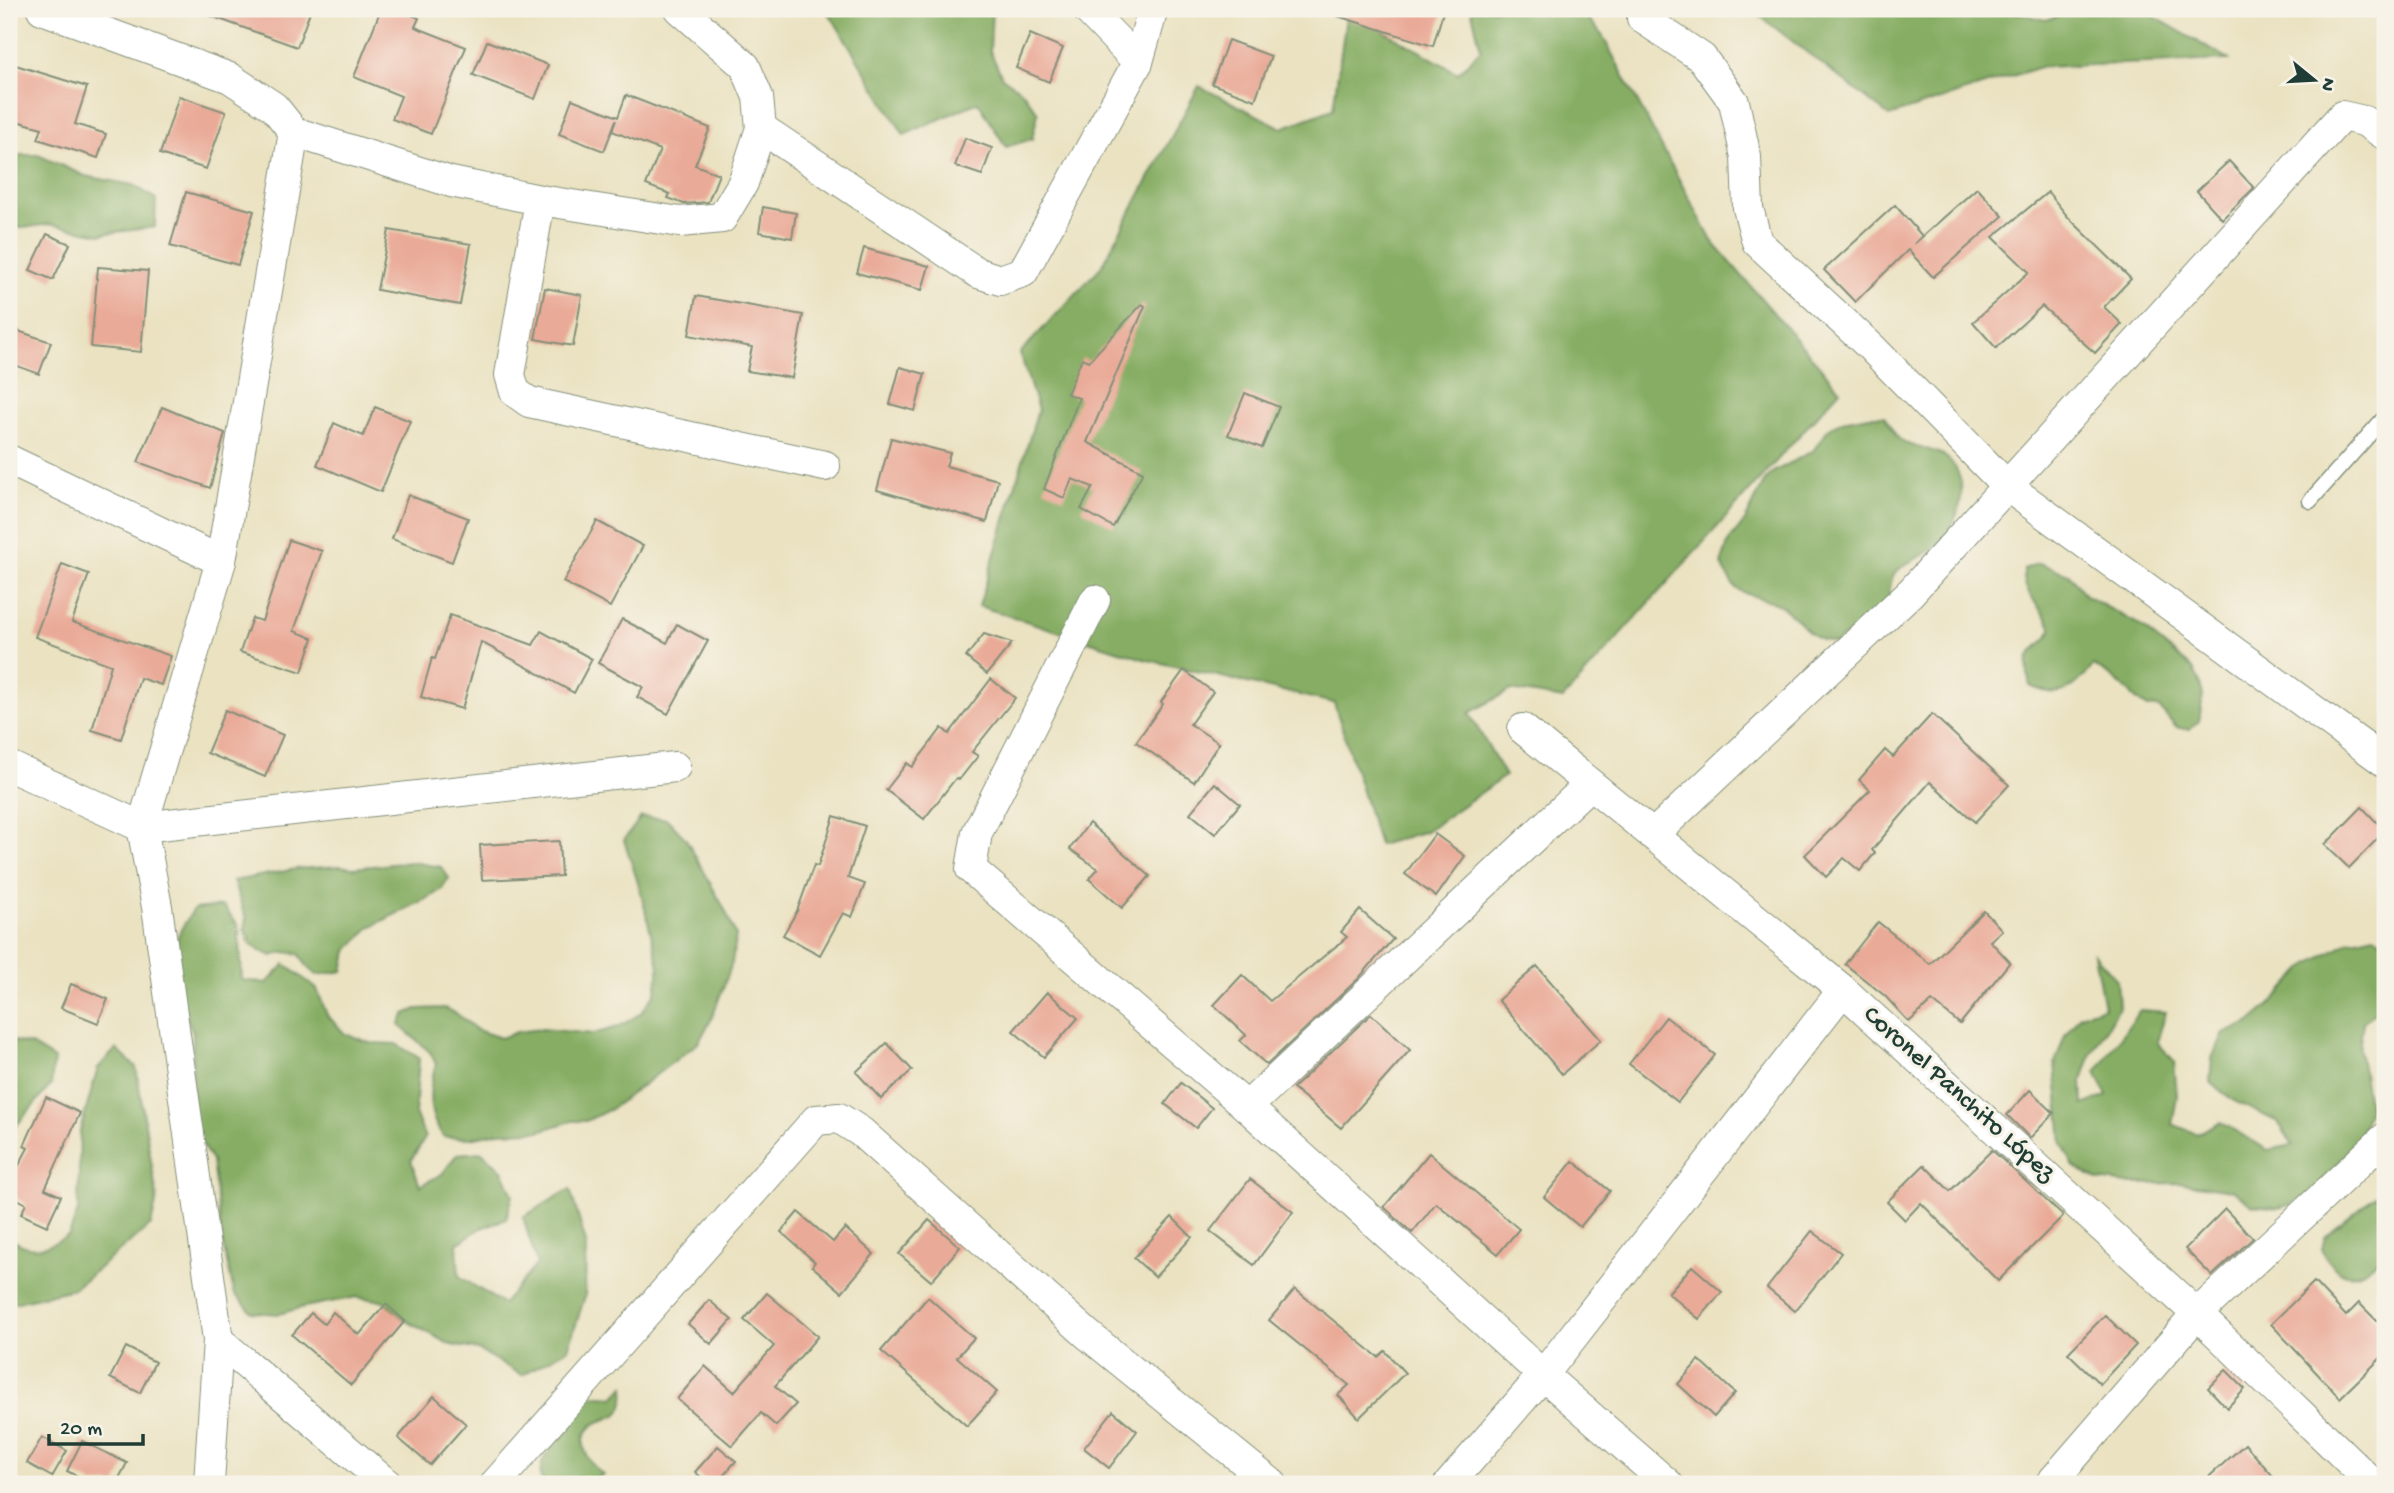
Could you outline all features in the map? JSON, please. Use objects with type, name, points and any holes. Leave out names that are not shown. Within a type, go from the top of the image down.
[{"type":"street","points":[[42,9],[230,78],[274,107],[294,132],[452,182],[540,200],[680,222],[722,218],[743,183],[761,128],[758,97],[745,66],[680,9]]},
{"type":"street","points":[[1087,9],[1138,62]]},
{"type":"street","points":[[761,128],[978,273],[1000,280],[1023,272],[1138,62],[1153,9]]},
{"type":"street","points":[[1642,18],[1702,58],[1734,102],[1746,157],[1748,208],[1757,242],[1871,347],[2008,487],[2385,762]]},
{"type":"street","points":[[1653,835],[1911,592],[2342,116],[2364,121],[2385,135]]},
{"type":"street","points":[[209,1484],[218,1340],[157,907],[142,827],[221,561],[294,132]]},
{"type":"street","points":[[540,200],[510,376],[515,392],[529,402],[825,466]]},
{"type":"street","points":[[9,460],[221,561]]},
{"type":"street","points":[[1095,600],[977,833],[971,869],[1247,1107],[1543,1375],[1668,1484]]},
{"type":"street","name":"Coronel Panchito López","points":[[1523,729],[1843,990],[2197,1314],[2373,1484]]},
{"type":"street","points":[[9,766],[142,827],[676,767]]},
{"type":"street","points":[[1247,1107],[1590,784]]},
{"type":"street","points":[[1449,1484],[1543,1375],[1843,990]]},
{"type":"street","points":[[495,1484],[816,1120],[839,1118],[860,1132],[1087,1334],[1272,1484]]},
{"type":"street","points":[[2050,1484],[2197,1314],[2385,1138]]},
{"type":"street","points":[[218,1340],[387,1484]]},
{"type":"lane","points":[[2310,501],[2385,417]]},
{"type":"green space","points":[[824,9],[992,9],[990,51],[1002,77],[1022,91],[1038,113],[1032,139],[1006,147],[978,102],[904,135],[831,16]]},
{"type":"green space","points":[[1471,9],[1581,9],[1602,35],[1712,241],[1840,390],[1563,699],[1511,690],[1469,713],[1505,776],[1426,831],[1379,845],[1334,703],[1144,659],[979,606],[1038,410],[1020,353],[1101,267],[1199,86],[1282,128],[1333,109],[1347,10],[1458,73],[1481,49]]},
{"type":"green space","points":[[1751,9],[2001,9],[2046,20],[2077,9],[2141,9],[2229,60],[2040,67],[1889,116]]},
{"type":"green space","points":[[9,155],[38,155],[85,176],[133,185],[156,199],[155,227],[101,234],[48,224],[9,227]]},
{"type":"green space","points":[[1884,416],[1903,442],[1947,458],[1958,474],[1961,499],[1946,535],[1928,552],[1896,572],[1886,601],[1836,643],[1810,633],[1777,604],[1740,591],[1721,564],[1729,541],[1745,521],[1764,482],[1773,472],[1813,451],[1828,429],[1842,421]]},
{"type":"green space","points":[[2039,563],[2069,574],[2086,596],[2138,624],[2193,669],[2203,695],[2199,721],[2189,730],[2176,727],[2158,707],[2148,708],[2116,680],[2093,666],[2079,682],[2065,691],[2050,692],[2030,686],[2029,656],[2052,629],[2029,594],[2024,579],[2024,569]]},
{"type":"green space","points":[[641,817],[667,819],[686,839],[725,910],[736,936],[732,963],[712,1018],[698,1043],[611,1109],[586,1121],[572,1121],[539,1131],[498,1132],[471,1138],[444,1137],[434,1120],[431,1102],[431,1083],[436,1064],[430,1052],[399,1025],[405,1014],[417,1009],[445,1008],[477,1030],[501,1038],[517,1032],[541,1029],[593,1034],[618,1027],[641,1013],[656,992],[659,966],[640,889],[624,840]]},
{"type":"green space","points":[[411,862],[441,867],[449,878],[442,889],[430,897],[370,927],[347,951],[343,971],[317,975],[299,954],[285,952],[272,956],[250,943],[245,931],[246,918],[233,881],[296,869],[340,866],[353,868]]},
{"type":"green space","points":[[223,906],[239,927],[242,980],[267,983],[285,964],[317,989],[327,1015],[345,1034],[371,1043],[396,1044],[419,1058],[415,1113],[425,1138],[411,1160],[420,1186],[442,1174],[457,1154],[482,1152],[502,1170],[513,1195],[506,1219],[481,1228],[457,1244],[459,1276],[503,1304],[537,1264],[523,1217],[570,1189],[586,1243],[585,1296],[568,1349],[522,1375],[476,1349],[451,1345],[403,1319],[383,1301],[357,1297],[279,1314],[252,1312],[234,1293],[222,1240],[212,1161],[198,1138],[192,1113],[193,1032],[172,984],[172,955],[180,931],[194,909]]},
{"type":"green space","points":[[2374,935],[2385,943],[2385,999],[2383,1005],[2363,1022],[2359,1049],[2369,1110],[2359,1136],[2325,1183],[2305,1200],[2279,1208],[2253,1205],[2232,1190],[2181,1183],[2127,1184],[2098,1180],[2074,1167],[2062,1143],[2055,1063],[2065,1035],[2080,1015],[2104,1007],[2094,954],[2117,980],[2119,1007],[2091,1054],[2082,1080],[2083,1105],[2107,1096],[2096,1072],[2140,1010],[2166,1012],[2157,1042],[2174,1061],[2177,1097],[2172,1124],[2197,1134],[2220,1122],[2268,1150],[2293,1145],[2278,1122],[2232,1100],[2210,1082],[2212,1058],[2224,1034],[2249,1023],[2270,1005],[2305,967],[2349,941]]},
{"type":"green space","points":[[9,1040],[31,1045],[54,1059],[51,1085],[9,1134]]},
{"type":"green space","points":[[116,1049],[136,1067],[157,1198],[151,1225],[73,1289],[9,1304],[9,1237],[25,1246],[39,1248],[69,1235],[78,1211],[80,1131],[98,1068]]},
{"type":"green space","points":[[2385,1188],[2385,1257],[2362,1272],[2343,1273],[2333,1265],[2322,1249],[2325,1237]]},
{"type":"green space","points":[[624,1386],[623,1407],[619,1413],[596,1423],[586,1434],[584,1441],[589,1460],[603,1475],[591,1482],[579,1477],[565,1484],[545,1484],[540,1476],[542,1462],[556,1440],[568,1431],[588,1395],[614,1397]]},
{"type":"building","points":[[200,9],[311,9],[297,47],[200,12]]},
{"type":"building","points":[[381,9],[396,9],[419,18],[415,27],[466,47],[431,134],[392,119],[401,96],[354,77]]},
{"type":"building","points":[[1332,9],[1444,9],[1433,46],[1331,14]]},
{"type":"building","points":[[1030,34],[1063,48],[1049,82],[1016,68]]},
{"type":"building","points":[[1228,40],[1271,56],[1255,100],[1212,84]]},
{"type":"building","points":[[487,41],[548,65],[535,99],[473,75]]},
{"type":"building","points":[[9,63],[87,87],[75,124],[106,134],[98,158],[38,139],[42,128],[9,119]]},
{"type":"building","points":[[626,95],[710,128],[695,165],[719,174],[708,202],[684,204],[668,198],[670,194],[646,185],[660,150],[612,131],[616,120],[604,151],[559,134],[572,99],[618,117]]},
{"type":"building","points":[[179,96],[226,112],[206,169],[160,154]]},
{"type":"building","points":[[965,138],[992,148],[982,175],[955,166]]},
{"type":"building","points":[[2229,161],[2254,188],[2222,219],[2197,191]]},
{"type":"building","points":[[1977,188],[2003,216],[1933,277],[1908,250],[1855,302],[1824,270],[1895,205],[1922,236],[1914,244]]},
{"type":"building","points":[[186,192],[254,211],[238,265],[170,246]]},
{"type":"building","points":[[2048,192],[2068,217],[2131,279],[2104,307],[2122,324],[2095,353],[2042,306],[1996,348],[1973,322],[2029,272],[1993,237]]},
{"type":"building","points":[[763,207],[796,213],[792,238],[759,232]]},
{"type":"building","points":[[389,230],[471,244],[460,305],[377,290]]},
{"type":"building","points":[[47,234],[70,244],[53,280],[30,270]]},
{"type":"building","points":[[864,248],[929,266],[922,290],[857,273]]},
{"type":"building","points":[[98,267],[148,271],[141,352],[91,347]]},
{"type":"building","points":[[545,288],[582,295],[573,346],[535,339]]},
{"type":"building","points":[[696,296],[803,315],[792,378],[747,371],[752,347],[689,335]]},
{"type":"building","points":[[1142,304],[1145,306],[1087,442],[1143,472],[1113,527],[1081,509],[1093,487],[1072,479],[1064,498],[1044,489],[1079,398],[1067,394],[1082,358],[1089,361]]},
{"type":"building","points":[[9,328],[51,342],[39,374],[9,363]]},
{"type":"building","points":[[900,367],[925,374],[915,411],[890,404]]},
{"type":"building","points":[[1245,393],[1279,407],[1262,448],[1228,435]]},
{"type":"building","points":[[162,407],[225,433],[210,488],[138,462]]},
{"type":"building","points":[[375,407],[410,421],[381,492],[317,465],[334,423],[363,436]]},
{"type":"building","points":[[891,438],[950,453],[946,466],[998,480],[987,522],[877,490]]},
{"type":"building","points":[[408,495],[468,518],[452,562],[392,539]]},
{"type":"building","points":[[597,521],[643,546],[610,607],[563,582]]},
{"type":"building","points":[[289,540],[322,551],[294,631],[313,638],[302,672],[240,652],[252,618],[262,621]]},
{"type":"building","points":[[62,564],[89,574],[72,622],[171,656],[161,685],[140,678],[121,739],[92,730],[111,665],[35,637]]},
{"type":"building","points":[[450,615],[533,645],[541,631],[592,659],[574,693],[481,642],[462,709],[421,697],[432,658],[435,659]]},
{"type":"building","points":[[622,619],[667,643],[677,624],[708,641],[668,714],[637,697],[643,687],[598,663]]},
{"type":"building","points":[[984,634],[1012,643],[987,674],[966,657]]},
{"type":"building","points":[[1184,670],[1213,692],[1190,724],[1219,743],[1194,782],[1136,742]]},
{"type":"building","points":[[991,679],[1015,698],[972,752],[978,756],[959,780],[956,778],[924,819],[886,790],[907,763],[912,767],[942,728],[949,734]]},
{"type":"building","points":[[225,710],[283,735],[265,777],[207,753]]},
{"type":"building","points":[[1932,714],[2009,785],[1975,822],[1930,782],[1872,850],[1875,853],[1860,871],[1844,858],[1826,877],[1805,855],[1870,790],[1859,780],[1885,750],[1893,757]]},
{"type":"building","points":[[1215,783],[1240,804],[1215,834],[1190,813]]},
{"type":"building","points":[[2362,807],[2385,831],[2349,868],[2325,845]]},
{"type":"building","points":[[834,816],[865,826],[848,878],[865,884],[852,917],[843,913],[820,955],[783,935],[797,911],[814,865],[818,866]]},
{"type":"building","points":[[1089,823],[1150,876],[1122,908],[1089,879],[1098,869],[1070,849]]},
{"type":"building","points":[[1435,834],[1465,856],[1436,897],[1405,874]]},
{"type":"building","points":[[559,841],[561,876],[482,880],[480,845]]},
{"type":"building","points":[[1360,910],[1393,939],[1359,978],[1267,1065],[1240,1041],[1246,1035],[1214,1005],[1242,975],[1270,1001],[1347,937],[1341,932]]},
{"type":"building","points":[[1984,911],[2002,930],[1990,941],[2010,962],[1960,1024],[1932,1001],[1909,1022],[1885,996],[1845,964],[1878,922],[1930,964]]},
{"type":"building","points":[[1537,966],[1601,1040],[1562,1074],[1498,1000]]},
{"type":"building","points":[[71,984],[108,999],[98,1023],[61,1008]]},
{"type":"building","points":[[1047,992],[1078,1018],[1044,1057],[1013,1031]]},
{"type":"building","points":[[1371,1014],[1410,1050],[1341,1128],[1293,1088]]},
{"type":"building","points":[[1666,1017],[1715,1055],[1678,1102],[1629,1064]]},
{"type":"building","points":[[887,1043],[912,1070],[881,1099],[856,1072]]},
{"type":"building","points":[[1181,1083],[1212,1108],[1196,1128],[1165,1104]]},
{"type":"building","points":[[2030,1090],[2054,1113],[2030,1138],[2007,1115]]},
{"type":"building","points":[[46,1097],[80,1113],[45,1189],[61,1196],[47,1226],[21,1214],[26,1204],[9,1194],[9,1184],[28,1148],[24,1146]]},
{"type":"building","points":[[1992,1150],[2063,1216],[1998,1281],[1921,1203],[1905,1220],[1887,1202],[1924,1165],[1950,1191]]},
{"type":"building","points":[[1429,1153],[1519,1229],[1498,1254],[1436,1203],[1412,1233],[1384,1207]]},
{"type":"building","points":[[1573,1161],[1610,1191],[1580,1227],[1544,1197]]},
{"type":"building","points":[[1250,1179],[1293,1212],[1254,1265],[1210,1231]]},
{"type":"building","points":[[2225,1209],[2253,1238],[2212,1276],[2185,1249]]},
{"type":"building","points":[[798,1212],[833,1242],[845,1228],[874,1254],[842,1292],[812,1266],[815,1262],[781,1232]]},
{"type":"building","points":[[1172,1217],[1192,1237],[1155,1277],[1134,1258]]},
{"type":"building","points":[[929,1220],[960,1247],[931,1281],[899,1254]]},
{"type":"building","points":[[1812,1231],[1841,1253],[1795,1311],[1767,1288]]},
{"type":"building","points":[[1692,1266],[1722,1292],[1699,1319],[1668,1293]]},
{"type":"building","points":[[2314,1282],[2346,1316],[2359,1303],[2385,1329],[2385,1354],[2340,1398],[2271,1324]]},
{"type":"building","points":[[1295,1289],[1378,1357],[1385,1351],[1405,1373],[1359,1418],[1338,1395],[1349,1385],[1269,1320]]},
{"type":"building","points":[[767,1293],[818,1336],[775,1386],[796,1404],[776,1426],[761,1413],[732,1446],[677,1399],[705,1366],[734,1392],[774,1346],[744,1320]]},
{"type":"building","points":[[928,1297],[974,1338],[957,1357],[997,1392],[967,1426],[881,1351]]},
{"type":"building","points":[[709,1300],[732,1320],[711,1344],[688,1324]]},
{"type":"building","points":[[386,1304],[405,1321],[351,1385],[292,1335],[311,1313],[324,1324],[333,1312],[359,1335]]},
{"type":"building","points":[[2105,1315],[2136,1345],[2100,1384],[2068,1353]]},
{"type":"building","points":[[126,1347],[155,1362],[140,1393],[110,1378]]},
{"type":"building","points":[[1699,1360],[1735,1393],[1714,1417],[1678,1384]]},
{"type":"building","points":[[2226,1370],[2245,1389],[2227,1408],[2208,1388]]},
{"type":"building","points":[[434,1396],[466,1424],[430,1465],[398,1438]]},
{"type":"building","points":[[1113,1411],[1137,1431],[1109,1468],[1084,1448]]},
{"type":"building","points":[[42,1437],[67,1451],[52,1477],[27,1463]]},
{"type":"building","points":[[82,1441],[127,1463],[116,1484],[93,1484],[67,1471]]},
{"type":"building","points":[[2245,1444],[2280,1484],[2201,1484]]},
{"type":"building","points":[[718,1446],[736,1461],[716,1484],[709,1484],[695,1472]]}]
